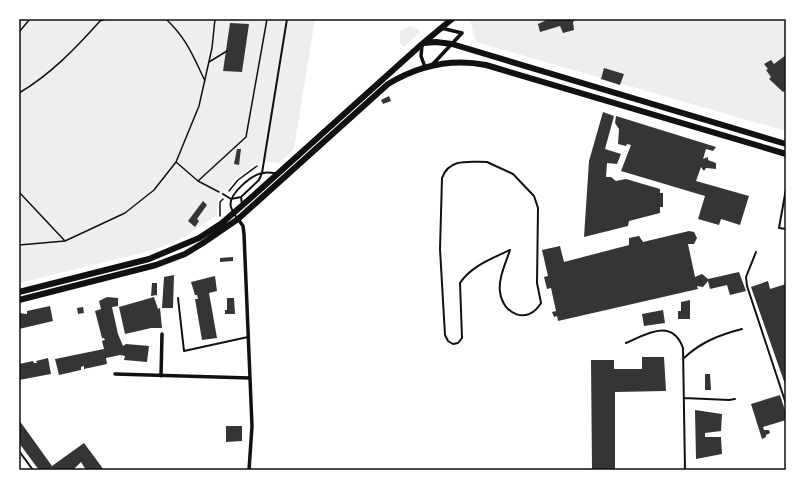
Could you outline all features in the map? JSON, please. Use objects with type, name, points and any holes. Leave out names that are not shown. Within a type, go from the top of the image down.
[{"type":"main road","points":[[19,292],[149,259],[199,238],[222,223],[232,210],[242,206],[252,198],[422,44],[452,19]]},
{"type":"main road","points":[[422,44],[436,42],[452,44],[786,144]]},
{"type":"main road","points":[[19,300],[156,265],[185,254],[238,219],[378,92],[400,77],[428,66],[466,62],[486,65],[786,154]]},
{"type":"street","points":[[422,44],[421,56],[428,66],[462,33],[441,28]]},
{"type":"street","points":[[238,219],[243,226],[244,234],[252,430],[249,470]]},
{"type":"street","points":[[161,376],[162,334]]},
{"type":"street","points":[[115,374],[250,378]]},
{"type":"lane","points":[[224,195],[231,199],[241,197],[259,180],[262,173],[288,19]]},
{"type":"lane","points":[[487,162],[513,174],[534,196],[538,208],[537,283],[541,303],[537,310],[529,316],[523,317],[510,312],[500,294],[500,285],[510,250],[483,263],[465,275],[460,283],[462,338],[458,343],[453,344],[448,341],[445,335],[440,249],[442,178],[445,170],[455,163],[487,162]]},
{"type":"lane","points":[[238,219],[232,210],[231,199],[239,188],[252,177],[262,173],[278,174]]},
{"type":"lane","points":[[786,190],[778,228],[786,229]]},
{"type":"lane","points":[[238,219],[242,206],[241,197]]},
{"type":"lane","points":[[756,252],[746,276],[747,286],[786,404]]},
{"type":"lane","points":[[178,298],[184,351],[248,337]]},
{"type":"lane","points":[[684,358],[695,348],[718,335],[742,328]]},
{"type":"lane","points":[[626,343],[656,330],[666,330],[676,334],[681,340],[684,358],[685,470]]},
{"type":"lane","points":[[684,398],[729,400],[735,398]]},
{"type":"lane","points":[[19,451],[33,470]]},
{"type":"path","points":[[19,32],[30,19]]},
{"type":"path","points":[[19,93],[54,68],[101,20],[106,19]]},
{"type":"path","points":[[166,19],[181,34],[204,81]]},
{"type":"path","points":[[19,245],[65,241],[125,213],[154,190],[176,162],[199,106],[212,48],[215,19]]},
{"type":"path","points":[[198,181],[246,137],[267,19]]},
{"type":"path","points":[[209,62],[227,51]]},
{"type":"path","points":[[176,162],[198,181],[224,195],[220,202],[220,218]]},
{"type":"path","points":[[19,192],[65,241]]},
{"type":"shaded area","points":[[19,19],[315,19],[294,149],[279,163],[264,161],[258,163],[236,178],[218,200],[217,215],[189,234],[170,244],[146,252],[19,283]]},
{"type":"shaded area","points":[[467,19],[786,19],[786,131],[476,42],[470,20]]},
{"type":"shaded area","points":[[410,26],[416,28],[420,32],[404,47],[400,43],[400,31]]},
{"type":"building","points":[[549,19],[576,19],[573,22],[574,30],[563,33],[560,26],[540,32],[538,24]]},
{"type":"building","points":[[230,23],[249,24],[242,72],[223,71]]},
{"type":"building","points":[[786,55],[786,90],[783,92],[769,79],[771,77],[764,64],[771,60],[774,64]]},
{"type":"building","points":[[604,68],[624,74],[620,85],[601,79]]},
{"type":"building","points":[[389,96],[391,101],[383,104],[381,100]]},
{"type":"building","points":[[603,112],[614,116],[605,149],[621,154],[617,164],[607,163],[606,177],[611,177],[616,181],[626,179],[660,189],[660,193],[663,193],[663,207],[660,207],[660,213],[629,221],[628,226],[584,237],[589,161]]},
{"type":"building","points":[[616,116],[716,147],[713,151],[706,149],[703,159],[708,157],[708,160],[716,163],[716,169],[706,168],[704,171],[701,167],[696,181],[749,196],[740,225],[721,219],[719,225],[698,219],[705,196],[621,171],[631,145],[627,144],[626,146],[618,144],[619,129],[615,123]]},
{"type":"building","points":[[237,149],[241,149],[239,165],[234,164]]},
{"type":"building","points":[[203,201],[207,205],[197,219],[199,221],[195,227],[188,221]]},
{"type":"building","points":[[689,231],[694,232],[697,238],[694,244],[688,244],[695,277],[702,274],[708,279],[739,272],[746,291],[730,295],[727,285],[710,289],[708,281],[703,287],[697,286],[698,289],[558,321],[557,316],[554,317],[552,312],[556,311],[551,288],[547,289],[544,277],[548,276],[542,250],[560,246],[564,262],[629,245],[629,238],[639,236],[643,242]]},
{"type":"building","points":[[233,257],[233,261],[220,262],[220,258]]},
{"type":"building","points":[[174,275],[173,308],[162,308],[164,277]]},
{"type":"building","points":[[215,276],[217,291],[209,293],[217,338],[202,340],[195,299],[198,299],[197,295],[195,295],[191,282]]},
{"type":"building","points":[[768,281],[770,289],[786,284],[786,387],[751,287]]},
{"type":"building","points":[[152,283],[157,283],[157,295],[151,296]]},
{"type":"building","points":[[107,297],[118,298],[118,306],[112,307],[118,334],[123,346],[126,344],[149,346],[147,362],[124,360],[125,356],[120,355],[106,358],[107,364],[84,369],[84,366],[81,367],[81,370],[59,375],[55,359],[104,349],[102,341],[105,340],[102,338],[95,311],[101,309],[99,301]]},
{"type":"building","points":[[154,297],[158,309],[160,308],[162,328],[151,328],[125,334],[119,307]]},
{"type":"building","points":[[227,298],[234,298],[235,314],[225,314],[225,310],[227,310]]},
{"type":"building","points":[[690,300],[690,319],[678,319],[678,311],[681,311],[681,302]]},
{"type":"building","points":[[50,306],[53,321],[19,329],[19,313],[27,314],[27,311]]},
{"type":"building","points":[[83,307],[84,313],[78,314],[77,308]]},
{"type":"building","points":[[663,310],[665,323],[644,326],[642,314]]},
{"type":"building","points":[[642,357],[664,357],[666,391],[615,392],[615,470],[592,470],[591,360],[614,360],[614,369],[642,369]]},
{"type":"building","points":[[48,358],[51,374],[19,380],[19,364],[33,361],[34,363],[37,363],[36,361]]},
{"type":"building","points":[[705,374],[710,374],[711,390],[705,390]]},
{"type":"building","points":[[780,395],[786,413],[786,420],[763,427],[764,430],[769,430],[770,433],[762,439],[751,404]]},
{"type":"building","points":[[695,410],[722,414],[721,431],[705,433],[705,437],[721,437],[722,454],[696,459]]},
{"type":"building","points":[[19,420],[52,466],[84,443],[104,470],[86,470],[81,462],[73,470],[39,470],[19,443]]},
{"type":"building","points":[[226,426],[242,426],[242,441],[226,442]]}]
